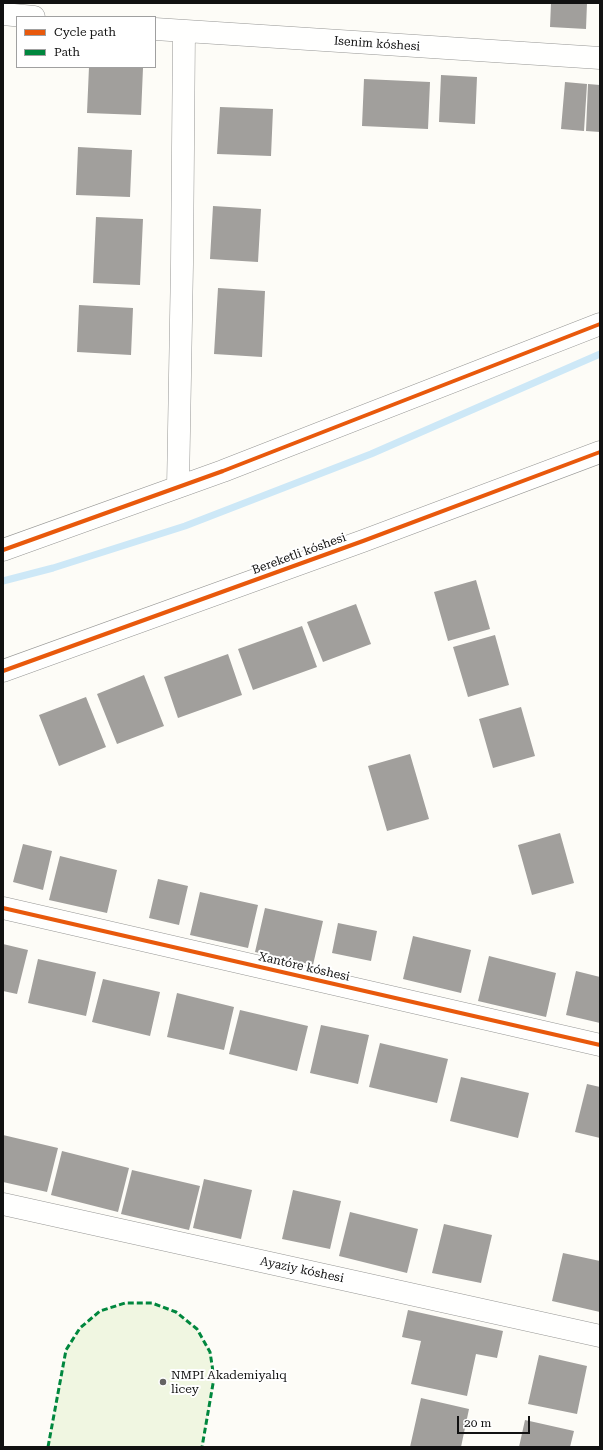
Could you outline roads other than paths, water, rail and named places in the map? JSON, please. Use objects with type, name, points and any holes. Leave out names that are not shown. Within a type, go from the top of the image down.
[{"type":"street","points":[[3,14],[24,16]]},
{"type":"street","name":"Isenim kóshesi","points":[[156,29],[600,58]]},
{"type":"street","points":[[178,487],[184,32]]},
{"type":"street","points":[[3,550],[178,487],[600,324]]},
{"type":"street","name":"Bereketli kóshesi","points":[[3,671],[363,541],[600,452]]},
{"type":"street","name":"Xantóre kóshesi","points":[[3,908],[600,1045]]},
{"type":"street","name":"Ayaziy kóshesi","points":[[3,1204],[600,1336]]},
{"type":"waterway","points":[[3,581],[53,568],[185,526],[371,454],[600,354]]},
{"type":"place","name":"NMPI Akademiyalıq licey","points":[[163,1382]]}]
